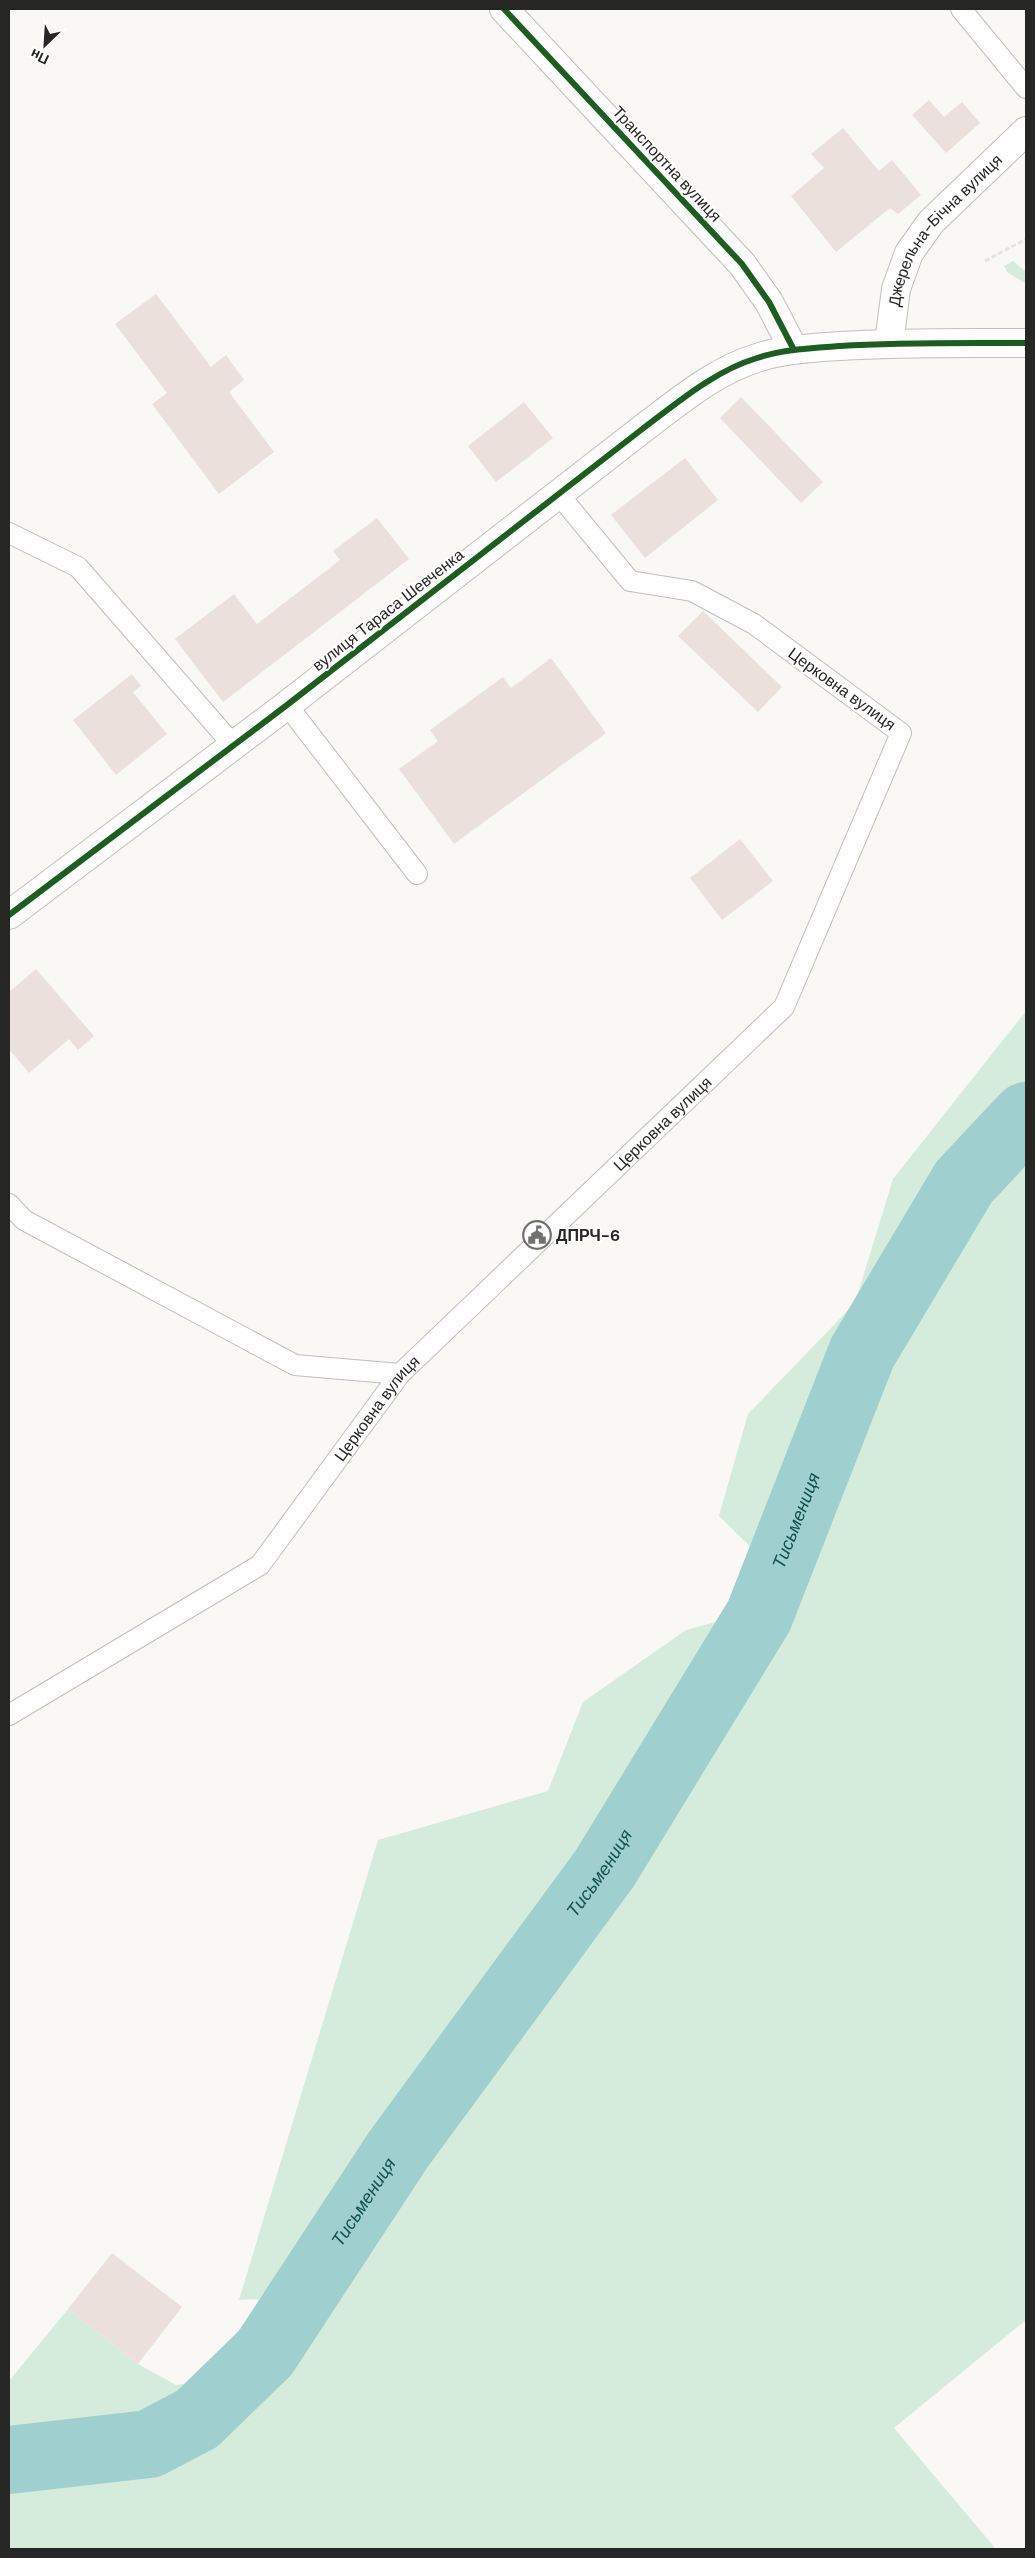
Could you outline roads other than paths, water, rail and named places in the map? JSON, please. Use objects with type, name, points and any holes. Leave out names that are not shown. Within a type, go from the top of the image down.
[{"type":"main road","name":"Транспортна вулиця","points":[[504,9],[742,264],[769,302],[794,350]]},
{"type":"main road","name":"Джерельна-Бічна вулиця","points":[[889,343],[896,289],[909,253],[931,222],[1026,130]]},
{"type":"main road","name":"вулиця Тараса Шевченка","points":[[9,915],[234,746],[695,390],[724,372],[757,358],[794,350],[889,343],[1026,344]]},
{"type":"lane","points":[[961,9],[1026,88]]},
{"type":"lane","name":"Церковна вулиця","points":[[9,1715],[260,1565],[400,1374],[784,1007],[901,733],[754,624],[692,591],[630,581],[560,496]]},
{"type":"lane","points":[[9,534],[78,567],[234,746]]},
{"type":"lane","points":[[287,705],[416,874]]},
{"type":"lane","points":[[9,1204],[24,1220],[295,1365],[400,1374]]},
{"type":"waterway","name":"Тисьмениця","points":[[9,2460],[149,2444],[197,2419],[265,2353],[398,2150],[605,1868],[759,1616],[862,1353],[964,1182],[1026,1116]]},
{"type":"place","name":"ДПРЧ-6","points":[[537,1235]]}]
